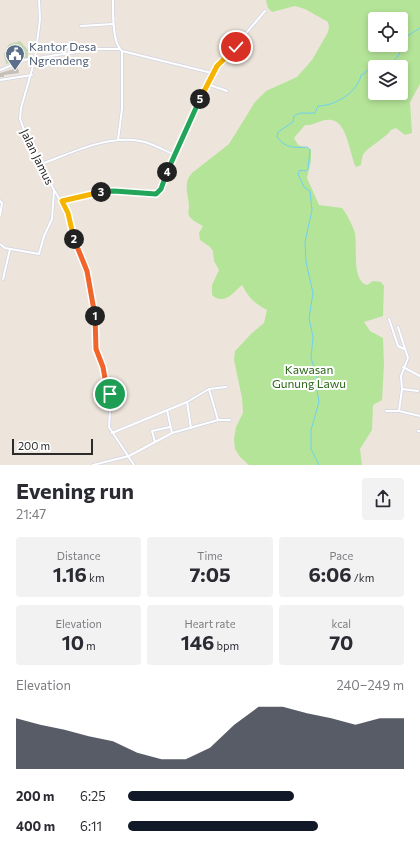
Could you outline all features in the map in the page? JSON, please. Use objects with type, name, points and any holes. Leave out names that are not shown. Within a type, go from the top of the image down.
[{"type":"street","name":"Jalan Jamus","points":[[39,0],[40,19],[35,59],[32,75],[21,108],[20,119],[23,131],[54,190],[68,213],[75,243],[87,271],[95,315],[96,349],[103,367],[106,384],[110,394],[108,424],[112,433],[134,465]]},
{"type":"street","points":[[113,0],[113,24],[119,49]]},
{"type":"street","points":[[62,201],[109,191],[156,194],[161,189],[174,155],[212,73],[265,11]]},
{"type":"street","points":[[81,26],[113,24]]},
{"type":"street","points":[[0,70],[24,60],[97,49],[119,49],[212,73]]},
{"type":"street","points":[[118,140],[122,109],[122,51]]},
{"type":"street","points":[[0,80],[32,75]]},
{"type":"street","points":[[207,84],[227,91]]},
{"type":"street","points":[[41,164],[87,147],[118,140],[141,141],[174,155]]},
{"type":"street","points":[[0,244],[3,247],[10,249],[39,254],[44,236],[52,219],[54,190]]},
{"type":"street","points":[[0,201],[2,203],[0,216]]},
{"type":"street","points":[[3,279],[10,249]]},
{"type":"street","points":[[389,320],[398,346],[404,349]]},
{"type":"street","points":[[398,327],[408,358],[403,367],[401,376],[402,388],[399,411]]},
{"type":"street","points":[[403,367],[420,376]]},
{"type":"street","points":[[112,433],[187,402],[210,389],[226,387]]},
{"type":"street","points":[[402,388],[418,391]]},
{"type":"street","points":[[210,389],[218,420]]},
{"type":"street","points":[[187,402],[191,428]]},
{"type":"street","points":[[167,410],[172,432]]},
{"type":"street","points":[[386,411],[399,411],[420,416]]},
{"type":"street","points":[[93,465],[129,456],[172,432],[218,420],[230,420]]},
{"type":"street","points":[[155,442],[152,431],[170,427]]},
{"type":"green space","name":"Kawasan Gunung Lawu","points":[[266,0],[420,0],[420,84],[410,102],[412,133],[405,135],[396,128],[391,130],[365,152],[361,165],[356,167],[348,141],[342,127],[337,122],[328,120],[305,125],[294,138],[298,145],[311,149],[311,161],[307,178],[319,205],[342,208],[354,230],[358,276],[362,282],[367,285],[373,281],[381,282],[384,286],[383,316],[364,322],[370,331],[383,338],[384,364],[382,400],[373,405],[372,430],[360,449],[362,465],[249,465],[240,457],[235,449],[234,439],[236,427],[243,413],[242,398],[234,360],[235,351],[264,323],[267,310],[252,300],[242,285],[225,299],[216,298],[212,295],[212,285],[219,270],[214,261],[213,251],[200,240],[199,233],[203,226],[193,220],[188,212],[189,203],[187,181],[192,173],[229,144],[255,102],[266,91],[297,77],[312,60],[328,32],[328,22],[305,9],[295,6],[272,12],[268,8]]},
{"type":"green space","points":[[20,41],[28,50],[28,58],[6,64],[4,54],[9,44]]},
{"type":"building","points":[[18,68],[19,73],[0,77],[0,73]]},
{"type":"waterway","points":[[408,36],[420,28]]},
{"type":"waterway","points":[[319,465],[311,449],[311,430],[319,402],[317,377],[311,358],[313,337],[309,318],[313,293],[306,262],[305,242],[312,210],[310,191],[304,187],[298,174],[300,170],[306,171],[308,169],[310,150],[307,147],[294,147],[287,145],[280,141],[277,137],[278,132],[293,122],[294,116],[302,113],[315,113],[318,106],[331,104],[345,97],[355,87],[361,75],[373,65],[393,62],[400,52]]},
{"type":"place","name":"Kantor Desa Ngrendeng","points":[[15,71]]},
{"type":"route","points":[[110,394],[106,384],[103,367],[96,349],[95,315],[87,271],[78,252],[68,213],[62,201],[92,194],[114,191],[158,193],[212,73],[236,47]]}]
